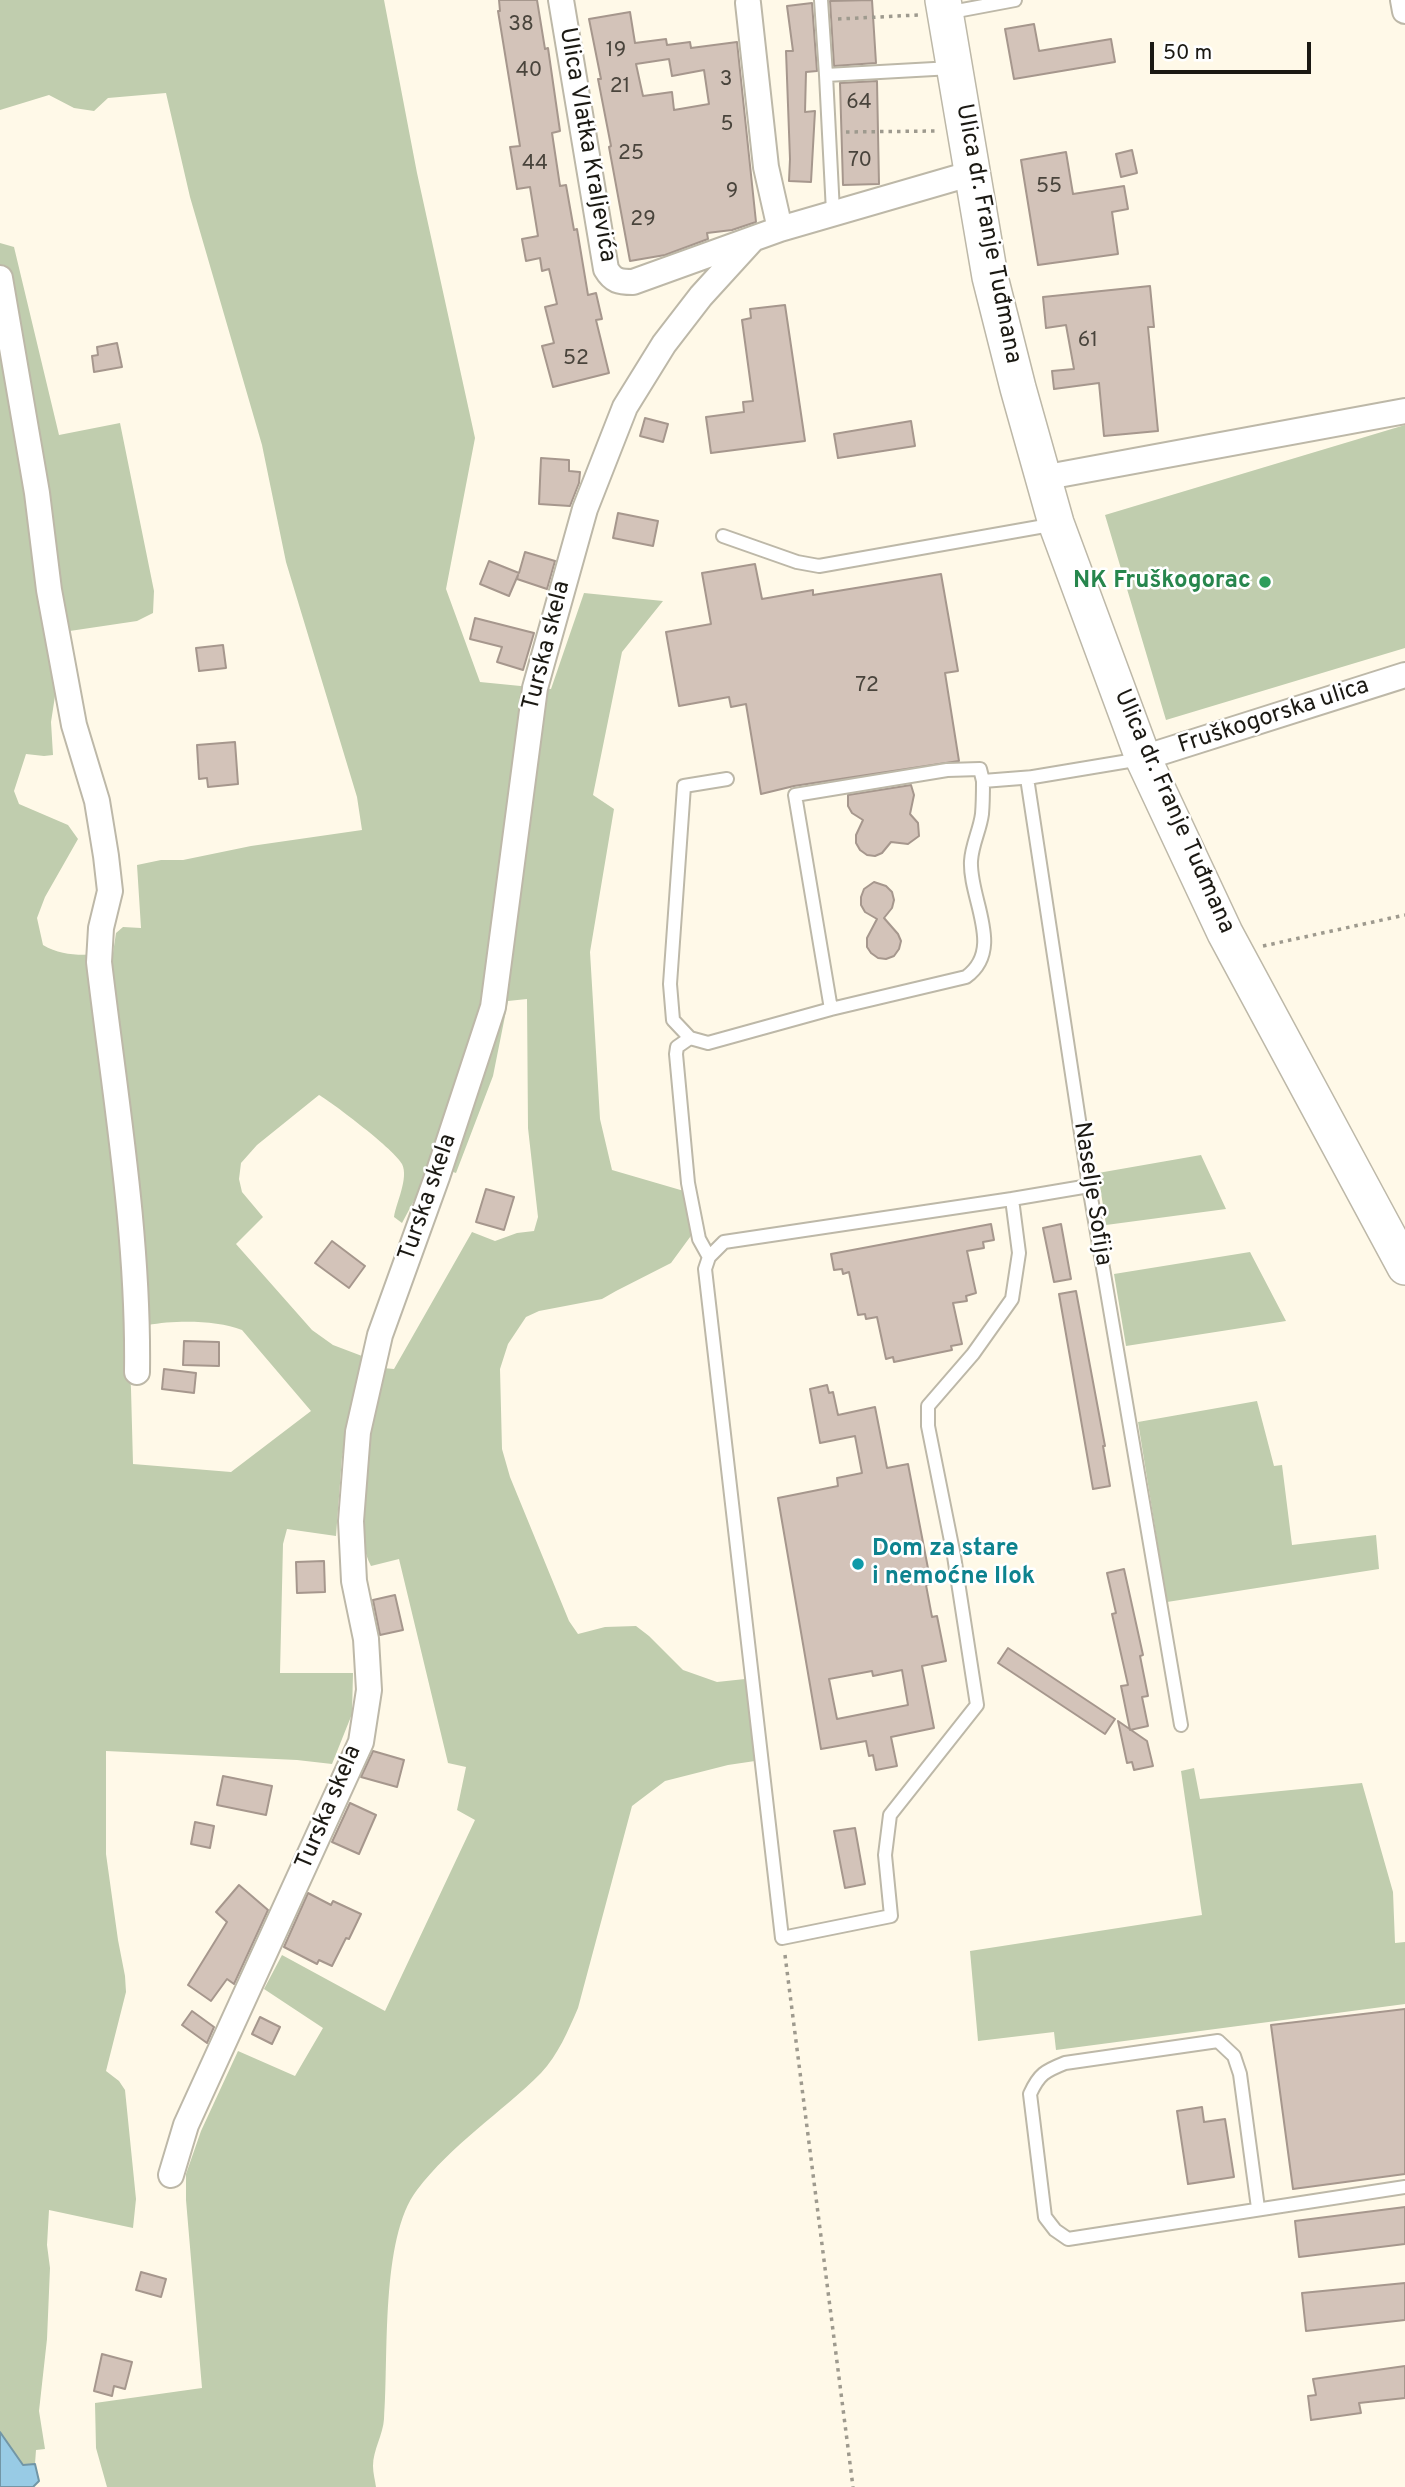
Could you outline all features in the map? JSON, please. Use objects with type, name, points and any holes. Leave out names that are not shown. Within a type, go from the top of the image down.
[{"type":"main road","name":"Ulica dr. Franje Tuđmana","points":[[945,6],[990,276],[1056,523],[1143,758],[1236,952],[1405,1267]]},
{"type":"street","name":"Ulica Vlatka Kraljevića","points":[[561,0],[606,269],[612,279],[634,282],[780,229],[973,173]]},
{"type":"street","points":[[1403,0],[1405,11]]},
{"type":"street","points":[[748,3],[766,167],[780,229]]},
{"type":"street","name":"Turska skela","points":[[171,2175],[186,2125],[361,1742],[369,1690],[366,1639],[354,1581],[352,1533],[358,1432],[380,1335],[437,1178],[493,1007],[535,688],[585,509],[625,407],[664,344],[753,239]]},
{"type":"street","points":[[0,278],[37,493],[51,604],[74,725],[97,801],[106,856],[110,891],[101,928],[99,962],[128,1207],[138,1324],[137,1372]]},
{"type":"street","points":[[1042,478],[1405,411]]},
{"type":"street","name":"Fruškogorska ulica","points":[[1143,758],[1405,675]]},
{"type":"lane","points":[[821,0],[833,212]]},
{"type":"lane","points":[[945,6],[1014,0]]},
{"type":"lane","points":[[825,75],[956,68]]},
{"type":"lane","points":[[723,536],[797,562],[820,566],[1056,523]]},
{"type":"lane","points":[[983,781],[1034,777],[1143,758]]},
{"type":"lane","points":[[727,779],[684,786],[670,984],[673,1020],[690,1038],[708,1043],[831,1009],[966,977],[977,969],[985,940],[971,864],[973,842],[982,816],[983,781],[980,769],[947,770],[795,795],[831,1009]]},
{"type":"lane","name":"Naselje Sofija","points":[[1034,777],[1027,778],[1089,1186],[1181,1724]]},
{"type":"lane","points":[[690,1038],[677,1047],[676,1054],[688,1183],[699,1239],[709,1257]]},
{"type":"lane","points":[[1012,1199],[1019,1253],[1013,1299],[974,1354],[928,1406],[928,1426],[954,1556],[977,1705],[890,1815],[885,1855],[891,1916],[782,1938],[705,1269],[709,1257],[723,1242],[1089,1186]]},
{"type":"lane","points":[[1258,2208],[1240,2074],[1234,2056],[1217,2041],[1065,2063],[1044,2072],[1035,2082],[1030,2094],[1045,2217],[1055,2230],[1068,2239],[1405,2187]]},
{"type":"path","points":[[822,20],[945,6]]},
{"type":"path","points":[[828,132],[966,131]]},
{"type":"path","points":[[1236,952],[1405,915]]},
{"type":"path","points":[[782,1938],[853,2487]]},
{"type":"green space","points":[[0,0],[384,0],[417,173],[475,438],[446,589],[480,682],[551,689],[584,593],[663,601],[622,652],[593,795],[614,809],[590,952],[600,1119],[612,1170],[684,1191],[693,1233],[671,1263],[602,1299],[539,1311],[526,1317],[508,1344],[500,1369],[502,1449],[510,1477],[569,1621],[578,1634],[605,1627],[636,1626],[683,1670],[717,1682],[745,1679],[755,1761],[665,1781],[632,1806],[578,2008],[558,2051],[541,2073],[431,2173],[405,2211],[397,2237],[388,2300],[384,2419],[373,2466],[376,2487],[107,2487],[96,2448],[95,2403],[202,2388],[186,2174],[201,2131],[238,2051],[295,2076],[323,2028],[264,1989],[282,1955],[385,2011],[475,1820],[457,1810],[466,1767],[448,1763],[399,1559],[371,1566],[364,1545],[361,1495],[368,1442],[383,1368],[394,1369],[472,1232],[495,1241],[517,1233],[534,1231],[538,1217],[528,1128],[527,999],[508,1001],[493,1076],[456,1173],[433,1165],[402,1223],[394,1217],[403,1183],[402,1164],[377,1139],[319,1095],[257,1145],[241,1163],[239,1179],[242,1192],[263,1217],[236,1244],[312,1330],[333,1345],[362,1356],[360,1381],[342,1457],[336,1536],[287,1529],[283,1544],[280,1673],[353,1673],[352,1714],[332,1764],[106,1751],[106,1854],[126,1992],[106,2071],[119,2081],[125,2090],[136,2199],[133,2228],[49,2210],[47,2339],[39,2411],[45,2449],[36,2450],[35,2464],[23,2465],[0,2432],[0,243],[14,247],[59,435],[120,423],[154,591],[153,613],[137,621],[63,632],[51,648],[55,696],[51,722],[53,755],[26,754],[14,791],[19,804],[68,825],[78,839],[45,897],[37,918],[43,945],[68,954],[113,953],[116,933],[123,927],[141,928],[137,865],[161,860],[183,860],[251,846],[362,830],[357,797],[286,562],[262,445],[190,197],[166,93],[108,98],[94,111],[74,108],[49,95],[0,110]],"holes":[[[108,984],[148,1277],[148,1325],[196,1322],[221,1324],[242,1330],[311,1411],[231,1472],[133,1464]]]},
{"type":"green space","name":"NK Fruškogorac","points":[[1405,425],[1405,648],[1166,720],[1105,515]]},
{"type":"green space","points":[[1201,1155],[1226,1209],[1106,1225],[1098,1173]]},
{"type":"green space","points":[[1250,1252],[1286,1321],[1126,1346],[1114,1274]]},
{"type":"green space","points":[[1257,1401],[1274,1466],[1282,1465],[1292,1545],[1376,1535],[1379,1569],[1167,1602],[1138,1422]]},
{"type":"green space","points":[[1194,1768],[1200,1799],[1362,1783],[1393,1892],[1395,1943],[1405,1942],[1405,2004],[1056,2050],[1054,2032],[978,2041],[970,1951],[1202,1915],[1181,1771]]},
{"type":"water","points":[[0,2432],[23,2465],[35,2464],[39,2481],[33,2487],[0,2487]]},
{"type":"building","points":[[499,0],[537,0],[545,49],[548,48],[560,131],[552,133],[560,186],[566,185],[574,230],[577,229],[588,295],[596,293],[602,319],[596,320],[609,373],[553,387],[542,346],[554,343],[545,307],[557,304],[549,269],[542,271],[540,258],[526,261],[522,239],[538,236],[530,187],[517,189],[510,147],[520,146],[498,11]]},
{"type":"building","points":[[872,0],[876,63],[834,66],[830,1]]},
{"type":"building","points":[[812,3],[817,71],[806,72],[805,112],[815,111],[811,182],[789,181],[786,51],[793,51],[787,6]]},
{"type":"building","points":[[630,12],[635,43],[666,39],[667,45],[690,42],[691,48],[737,42],[756,222],[732,230],[707,233],[708,239],[665,255],[630,261],[589,19]],"holes":[[[669,59],[672,76],[704,70],[709,104],[674,110],[672,92],[643,96],[636,64]]]},
{"type":"building","points":[[1034,24],[1039,51],[1111,39],[1115,62],[1014,79],[1005,29]]},
{"type":"building","points":[[877,81],[879,184],[843,185],[840,83]]},
{"type":"building","points":[[1132,150],[1137,173],[1121,177],[1116,154]]},
{"type":"building","points":[[1066,152],[1073,194],[1124,186],[1128,209],[1112,212],[1118,254],[1038,265],[1021,160]]},
{"type":"building","points":[[1150,286],[1154,327],[1148,327],[1158,431],[1104,436],[1099,383],[1054,389],[1052,371],[1074,369],[1066,325],[1046,328],[1043,297]]},
{"type":"building","points":[[785,305],[805,441],[711,453],[706,417],[744,412],[743,402],[753,401],[742,320],[751,318],[750,309]]},
{"type":"building","points":[[117,343],[122,367],[94,372],[92,356],[98,355],[97,347]]},
{"type":"building","points":[[645,418],[668,424],[663,442],[640,436]]},
{"type":"building","points":[[911,421],[915,446],[838,458],[834,434]]},
{"type":"building","points":[[541,458],[569,460],[569,471],[580,472],[579,483],[570,506],[539,504]]},
{"type":"building","points":[[618,513],[658,521],[653,546],[613,538]]},
{"type":"building","points":[[525,552],[555,561],[547,589],[517,579],[518,575],[509,596],[480,584],[489,561],[519,573]]},
{"type":"building","points":[[755,564],[762,599],[813,590],[813,595],[941,574],[958,671],[945,673],[959,761],[794,786],[761,794],[746,704],[731,707],[729,697],[679,706],[666,632],[711,624],[702,573]]},
{"type":"building","points":[[475,618],[534,633],[523,670],[497,662],[502,647],[470,639]]},
{"type":"building","points":[[223,645],[226,668],[199,671],[196,648]]},
{"type":"building","points":[[235,742],[238,784],[208,787],[207,778],[199,779],[197,745]]},
{"type":"building","points":[[911,785],[914,795],[910,814],[918,823],[919,836],[908,844],[891,842],[882,853],[867,855],[856,843],[856,835],[863,820],[852,813],[848,806],[848,795]]},
{"type":"building","points":[[874,882],[886,886],[892,892],[892,908],[884,918],[901,941],[894,956],[886,959],[878,958],[867,947],[867,938],[877,919],[865,912],[861,897],[864,889]]},
{"type":"building","points":[[486,1189],[514,1197],[504,1230],[476,1222]]},
{"type":"building","points":[[991,1224],[994,1240],[983,1242],[984,1248],[967,1251],[976,1293],[966,1296],[967,1301],[953,1303],[962,1344],[951,1346],[952,1350],[894,1362],[893,1357],[886,1359],[877,1317],[866,1319],[865,1314],[858,1315],[849,1272],[843,1274],[842,1269],[834,1270],[831,1254]]},
{"type":"building","points":[[1061,1224],[1071,1279],[1054,1282],[1043,1228]]},
{"type":"building","points":[[332,1241],[365,1266],[349,1288],[315,1263]]},
{"type":"building","points":[[1076,1291],[1110,1486],[1093,1489],[1059,1294]]},
{"type":"building","points":[[184,1341],[219,1342],[219,1366],[183,1365]]},
{"type":"building","points":[[164,1369],[196,1373],[194,1393],[162,1389]]},
{"type":"building","name":"Dom za stare i nemoćne Ilok","points":[[827,1385],[829,1393],[833,1392],[838,1415],[875,1407],[887,1468],[908,1464],[931,1584],[926,1585],[932,1617],[937,1616],[946,1661],[922,1666],[934,1728],[891,1737],[897,1766],[876,1770],[866,1741],[821,1749],[778,1498],[838,1486],[837,1478],[862,1473],[855,1436],[820,1443],[810,1389]],"holes":[[[902,1670],[908,1705],[837,1719],[829,1679],[872,1671],[873,1676]]]},
{"type":"building","points":[[324,1561],[325,1592],[297,1593],[296,1562]]},
{"type":"building","points":[[1124,1569],[1143,1655],[1140,1656],[1148,1696],[1142,1697],[1148,1726],[1130,1730],[1121,1686],[1128,1685],[1112,1614],[1116,1613],[1107,1573]]},
{"type":"building","points":[[395,1595],[403,1630],[380,1635],[373,1600]]},
{"type":"building","points":[[1008,1648],[1115,1719],[1105,1734],[998,1663]]},
{"type":"building","points":[[1118,1721],[1147,1741],[1153,1766],[1134,1770],[1132,1762],[1127,1763]]},
{"type":"building","points":[[373,1751],[404,1760],[397,1787],[361,1777]]},
{"type":"building","points":[[223,1776],[272,1786],[266,1815],[217,1805]]},
{"type":"building","points":[[350,1803],[376,1815],[359,1854],[332,1842]]},
{"type":"building","points":[[195,1822],[214,1826],[210,1848],[191,1844]]},
{"type":"building","points":[[855,1828],[865,1884],[845,1888],[834,1831]]},
{"type":"building","points":[[239,1885],[268,1910],[234,1984],[227,1979],[211,2001],[188,1985],[227,1922],[216,1912]]},
{"type":"building","points":[[308,1893],[331,1905],[333,1901],[361,1914],[332,1966],[319,1960],[317,1964],[284,1947]]},
{"type":"building","points":[[1405,2009],[1405,2174],[1293,2189],[1271,2025]]},
{"type":"building","points":[[192,2011],[214,2027],[207,2043],[182,2025]]},
{"type":"building","points":[[260,2017],[280,2027],[272,2044],[252,2034]]},
{"type":"building","points":[[1202,2107],[1204,2122],[1225,2119],[1234,2177],[1188,2184],[1177,2111]]},
{"type":"building","points":[[1405,2207],[1405,2244],[1299,2257],[1295,2221]]},
{"type":"building","points":[[141,2272],[166,2279],[161,2297],[136,2290]]},
{"type":"building","points":[[1405,2283],[1405,2320],[1306,2331],[1302,2293]]},
{"type":"building","points":[[102,2354],[132,2362],[125,2389],[114,2386],[112,2396],[94,2391]]},
{"type":"building","points":[[1405,2366],[1405,2398],[1359,2403],[1361,2413],[1311,2420],[1308,2396],[1316,2395],[1313,2379]]},
{"type":"place","name":"NK Fruškogorac","points":[[1265,582]]},
{"type":"place","name":"Dom za stare i nemoćne Ilok","points":[[858,1564]]}]
